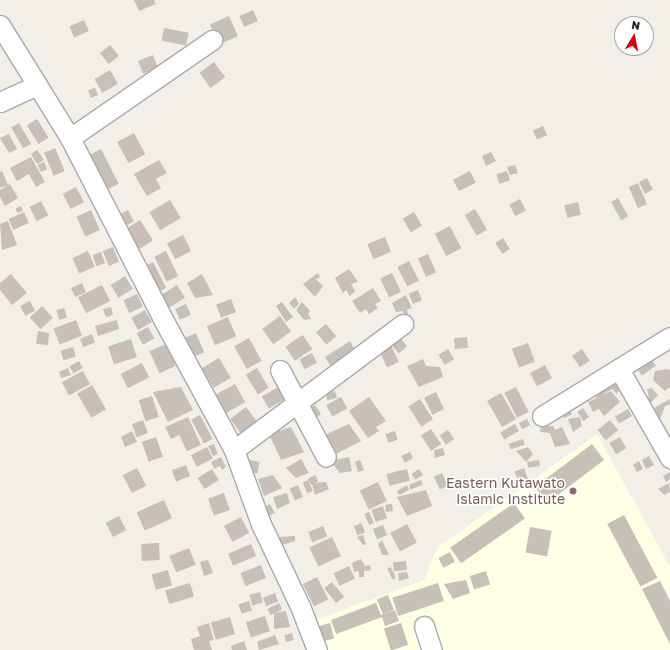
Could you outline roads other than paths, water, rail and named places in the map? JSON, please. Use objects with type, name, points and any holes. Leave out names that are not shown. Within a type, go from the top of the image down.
[{"type":"street","points":[[0,24],[70,138],[164,321],[234,450],[261,524],[300,606],[317,650]]},
{"type":"street","points":[[70,138],[212,40]]},
{"type":"street","points":[[0,102],[38,85]]},
{"type":"street","points":[[234,450],[403,324]]},
{"type":"street","points":[[542,416],[670,337]]},
{"type":"street","points":[[619,369],[670,458]]},
{"type":"street","points":[[280,370],[326,457]]},
{"type":"street","points":[[424,626],[432,650]]},
{"type":"place","name":"Eastern Kutawato Islamic Institute","points":[[573,491]]}]
